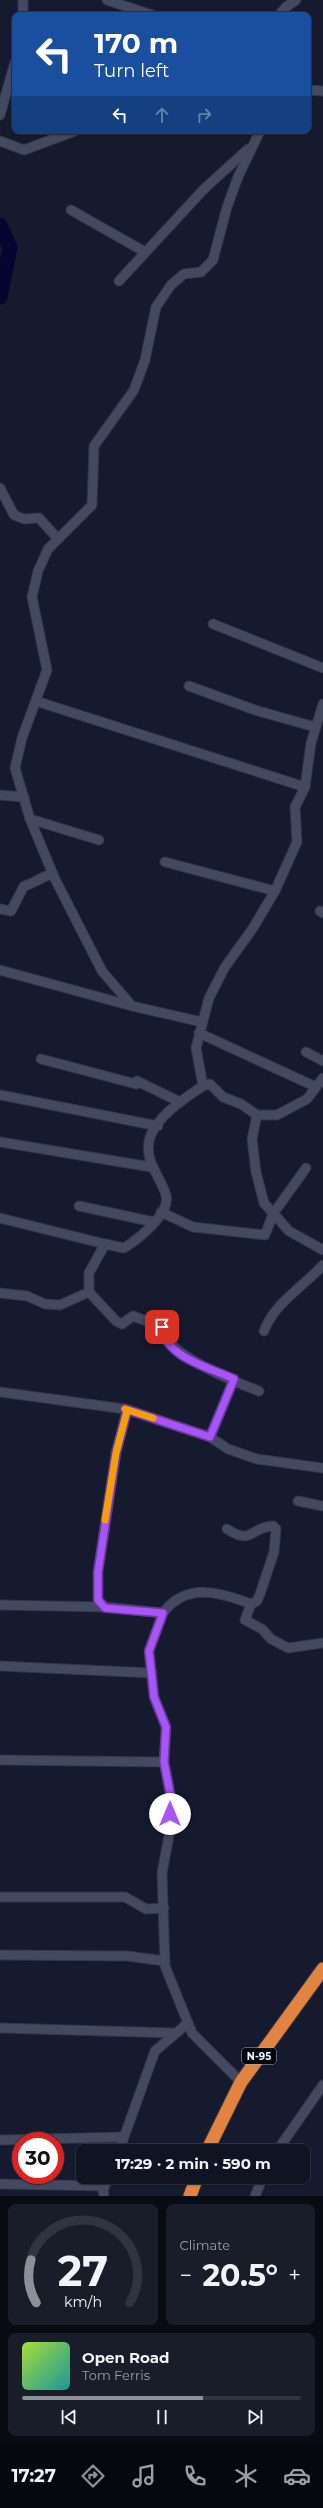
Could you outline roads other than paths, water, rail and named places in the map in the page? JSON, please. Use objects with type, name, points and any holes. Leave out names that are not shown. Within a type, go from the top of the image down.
[{"type":"highway","name":"N-95","points":[[210,2144],[241,2082],[323,1969]]},
{"type":"highway","points":[[190,2196],[194,2184]]},
{"type":"street","points":[[23,0],[23,12]]},
{"type":"street","points":[[107,0],[143,12]]},
{"type":"street","points":[[282,12],[296,0]]},
{"type":"street","points":[[0,115],[12,73]]},
{"type":"street","points":[[311,90],[323,91]]},
{"type":"street","points":[[0,141],[24,150],[66,134]]},
{"type":"street","points":[[132,1006],[102,971],[53,874],[30,819],[15,768],[22,738],[47,670],[32,597],[38,571],[48,549],[92,506],[94,446],[134,390],[145,360],[156,307],[171,285],[184,274],[202,272],[214,260],[227,207],[251,146],[258,134]]},
{"type":"street","points":[[119,281],[204,189],[251,146]]},
{"type":"street","points":[[71,210],[145,252]]},
{"type":"street","points":[[0,488],[14,515],[24,519],[39,518],[58,539]]},
{"type":"street","points":[[214,624],[323,668]]},
{"type":"street","points":[[189,686],[255,710],[315,727]]},
{"type":"street","points":[[42,703],[305,786]]},
{"type":"street","points":[[203,1086],[196,1048],[209,998],[225,967],[253,928],[275,891],[297,842],[295,807],[305,786],[315,727],[323,704]]},
{"type":"street","points":[[0,795],[24,797]]},
{"type":"street","points":[[30,819],[99,840]]},
{"type":"street","points":[[165,862],[275,891]]},
{"type":"street","points":[[0,909],[11,911],[24,886],[30,885],[44,876],[53,874]]},
{"type":"street","points":[[0,970],[132,1006],[202,1022]]},
{"type":"street","points":[[200,1033],[316,1087]]},
{"type":"street","points":[[306,1052],[323,1061]]},
{"type":"street","points":[[41,1059],[136,1084],[138,1081],[155,1088],[180,1102]]},
{"type":"street","points":[[0,1218],[124,1248],[148,1232],[165,1205],[166,1196],[151,1167],[150,1137],[180,1102],[203,1086],[210,1084],[223,1097],[241,1104],[256,1115],[276,1114],[307,1099],[323,1078]]},
{"type":"street","points":[[0,1095],[158,1126]]},
{"type":"street","points":[[256,1115],[252,1139],[256,1172],[264,1203],[289,1231],[323,1250]]},
{"type":"street","points":[[0,1142],[151,1167]]},
{"type":"street","points":[[161,1212],[193,1227],[265,1235],[274,1214],[306,1168]]},
{"type":"street","points":[[79,1206],[154,1222]]},
{"type":"street","points":[[105,1244],[88,1273],[89,1292],[116,1321],[122,1324],[133,1316],[162,1327],[165,1336],[178,1352],[259,1391]]},
{"type":"street","points":[[264,1331],[268,1318],[323,1265]]},
{"type":"street","points":[[0,1293],[27,1296],[45,1304],[60,1305],[89,1292]]},
{"type":"street","points":[[210,1437],[234,1379]]},
{"type":"street","points":[[0,1392],[125,1409],[210,1437],[228,1449],[257,1459],[323,1468]]},
{"type":"street","points":[[105,1608],[98,1600],[98,1572],[116,1453],[127,1411],[125,1409]]},
{"type":"street","points":[[298,1501],[323,1506]]},
{"type":"street","points":[[227,1529],[240,1537],[273,1526],[276,1529],[274,1552],[260,1594],[257,1601],[251,1604],[245,1620],[262,1629],[278,1644],[288,1648],[298,1648],[323,1643]]},
{"type":"street","points":[[241,2082],[192,2033],[165,1961],[162,1873],[171,1825],[170,1793],[164,1762],[166,1727],[154,1697],[149,1651],[163,1613],[171,1602],[202,1592],[227,1595],[251,1604]]},
{"type":"street","points":[[0,1605],[105,1608],[163,1613]]},
{"type":"street","points":[[0,1666],[152,1673]]},
{"type":"street","points":[[0,1760],[164,1762]]},
{"type":"street","points":[[0,1897],[125,1897],[146,1909],[164,1908]]},
{"type":"street","points":[[0,1955],[127,1956],[165,1961]]},
{"type":"street","points":[[121,2144],[155,2051],[174,2033],[188,2023]]},
{"type":"street","points":[[0,2028],[174,2033]]},
{"type":"street","points":[[282,2144],[323,2085]]},
{"type":"street","points":[[0,2140],[123,2137]]},
{"type":"street","points":[[0,2184],[76,2182]]},
{"type":"street","points":[[104,2196],[106,2184]]},
{"type":"street","points":[[255,2196],[261,2184]]},
{"type":"waterway","points":[[0,225],[10,248],[0,297]]}]
